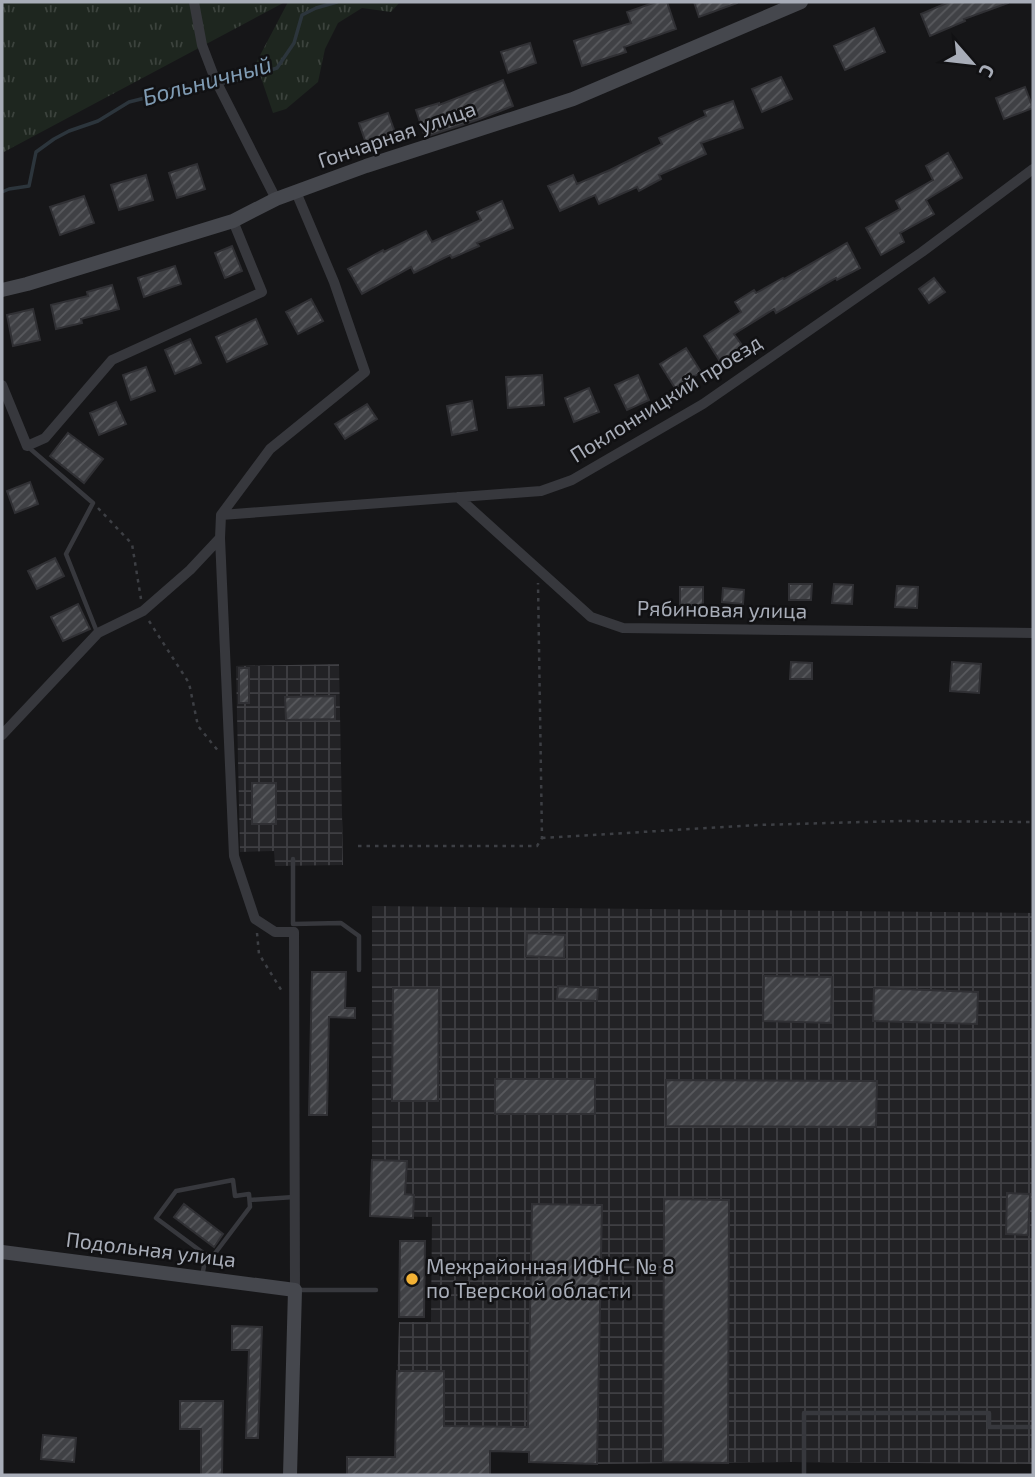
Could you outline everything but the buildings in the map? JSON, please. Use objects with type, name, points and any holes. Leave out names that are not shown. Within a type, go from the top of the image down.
[{"type":"street","points":[[194,2],[202,45],[215,79],[276,199]]},
{"type":"street","name":"Гончарная улица","points":[[2,290],[233,222],[296,191],[573,99],[801,2]]},
{"type":"street","name":"Поклонницкий проезд","points":[[221,515],[541,491],[572,480],[703,404],[922,252],[1033,169]]},
{"type":"street","points":[[290,1475],[295,1290],[293,928],[275,932],[255,919],[234,856],[220,538],[221,515],[270,449],[365,372],[334,282],[296,191]]},
{"type":"street","points":[[2,385],[27,446],[45,438],[113,360],[262,292],[233,222]]},
{"type":"street","name":"Рябиновая улица","points":[[458,497],[591,617],[623,628],[1033,633]]},
{"type":"street","points":[[2,735],[97,633],[143,611],[190,570],[220,538]]},
{"type":"street","name":"Подольная улица","points":[[2,1252],[295,1290]]},
{"type":"lane","points":[[27,446],[93,503],[66,554],[97,633]]},
{"type":"lane","points":[[293,859],[293,928],[341,923],[359,936],[359,970]]},
{"type":"lane","points":[[233,1181],[235,1196],[249,1194],[250,1207],[213,1256],[206,1255],[156,1218],[176,1191],[233,1181]]},
{"type":"lane","points":[[250,1200],[295,1197]]},
{"type":"lane","points":[[202,1278],[206,1255]]},
{"type":"lane","points":[[295,1290],[376,1290]]},
{"type":"lane","points":[[804,1475],[804,1413],[989,1413],[989,1427],[1033,1427]]},
{"type":"path","points":[[93,503],[132,544],[143,611],[189,683],[198,726],[229,766]]},
{"type":"path","points":[[358,846],[537,846],[542,838],[538,570]]},
{"type":"path","points":[[542,838],[771,825],[899,821],[1033,822]]},
{"type":"path","points":[[255,919],[259,954],[294,1011]]},
{"type":"shaded area","points":[[339,664],[343,865],[275,866],[274,851],[240,852],[236,666]]},
{"type":"shaded area","points":[[372,906],[1033,913],[1033,1464],[597,1464],[529,1462],[528,1452],[491,1451],[490,1475],[347,1475],[347,1457],[395,1457],[399,1322],[431,1322],[432,1217],[370,1216]]},
{"type":"green space","points":[[2,2],[285,2],[2,153]]},
{"type":"green space","points":[[288,2],[400,2],[391,12],[362,8],[338,23],[325,49],[318,82],[286,109],[273,113],[256,63]]},
{"type":"waterway","name":"Больничный","points":[[2,192],[29,186],[36,152],[54,139],[98,121],[129,102],[175,87],[193,90],[277,68],[294,43],[302,15],[337,2]]},
{"type":"place","name":"Межрайонная ИФНС № 8 по Тверской области","points":[[412,1279]]}]
